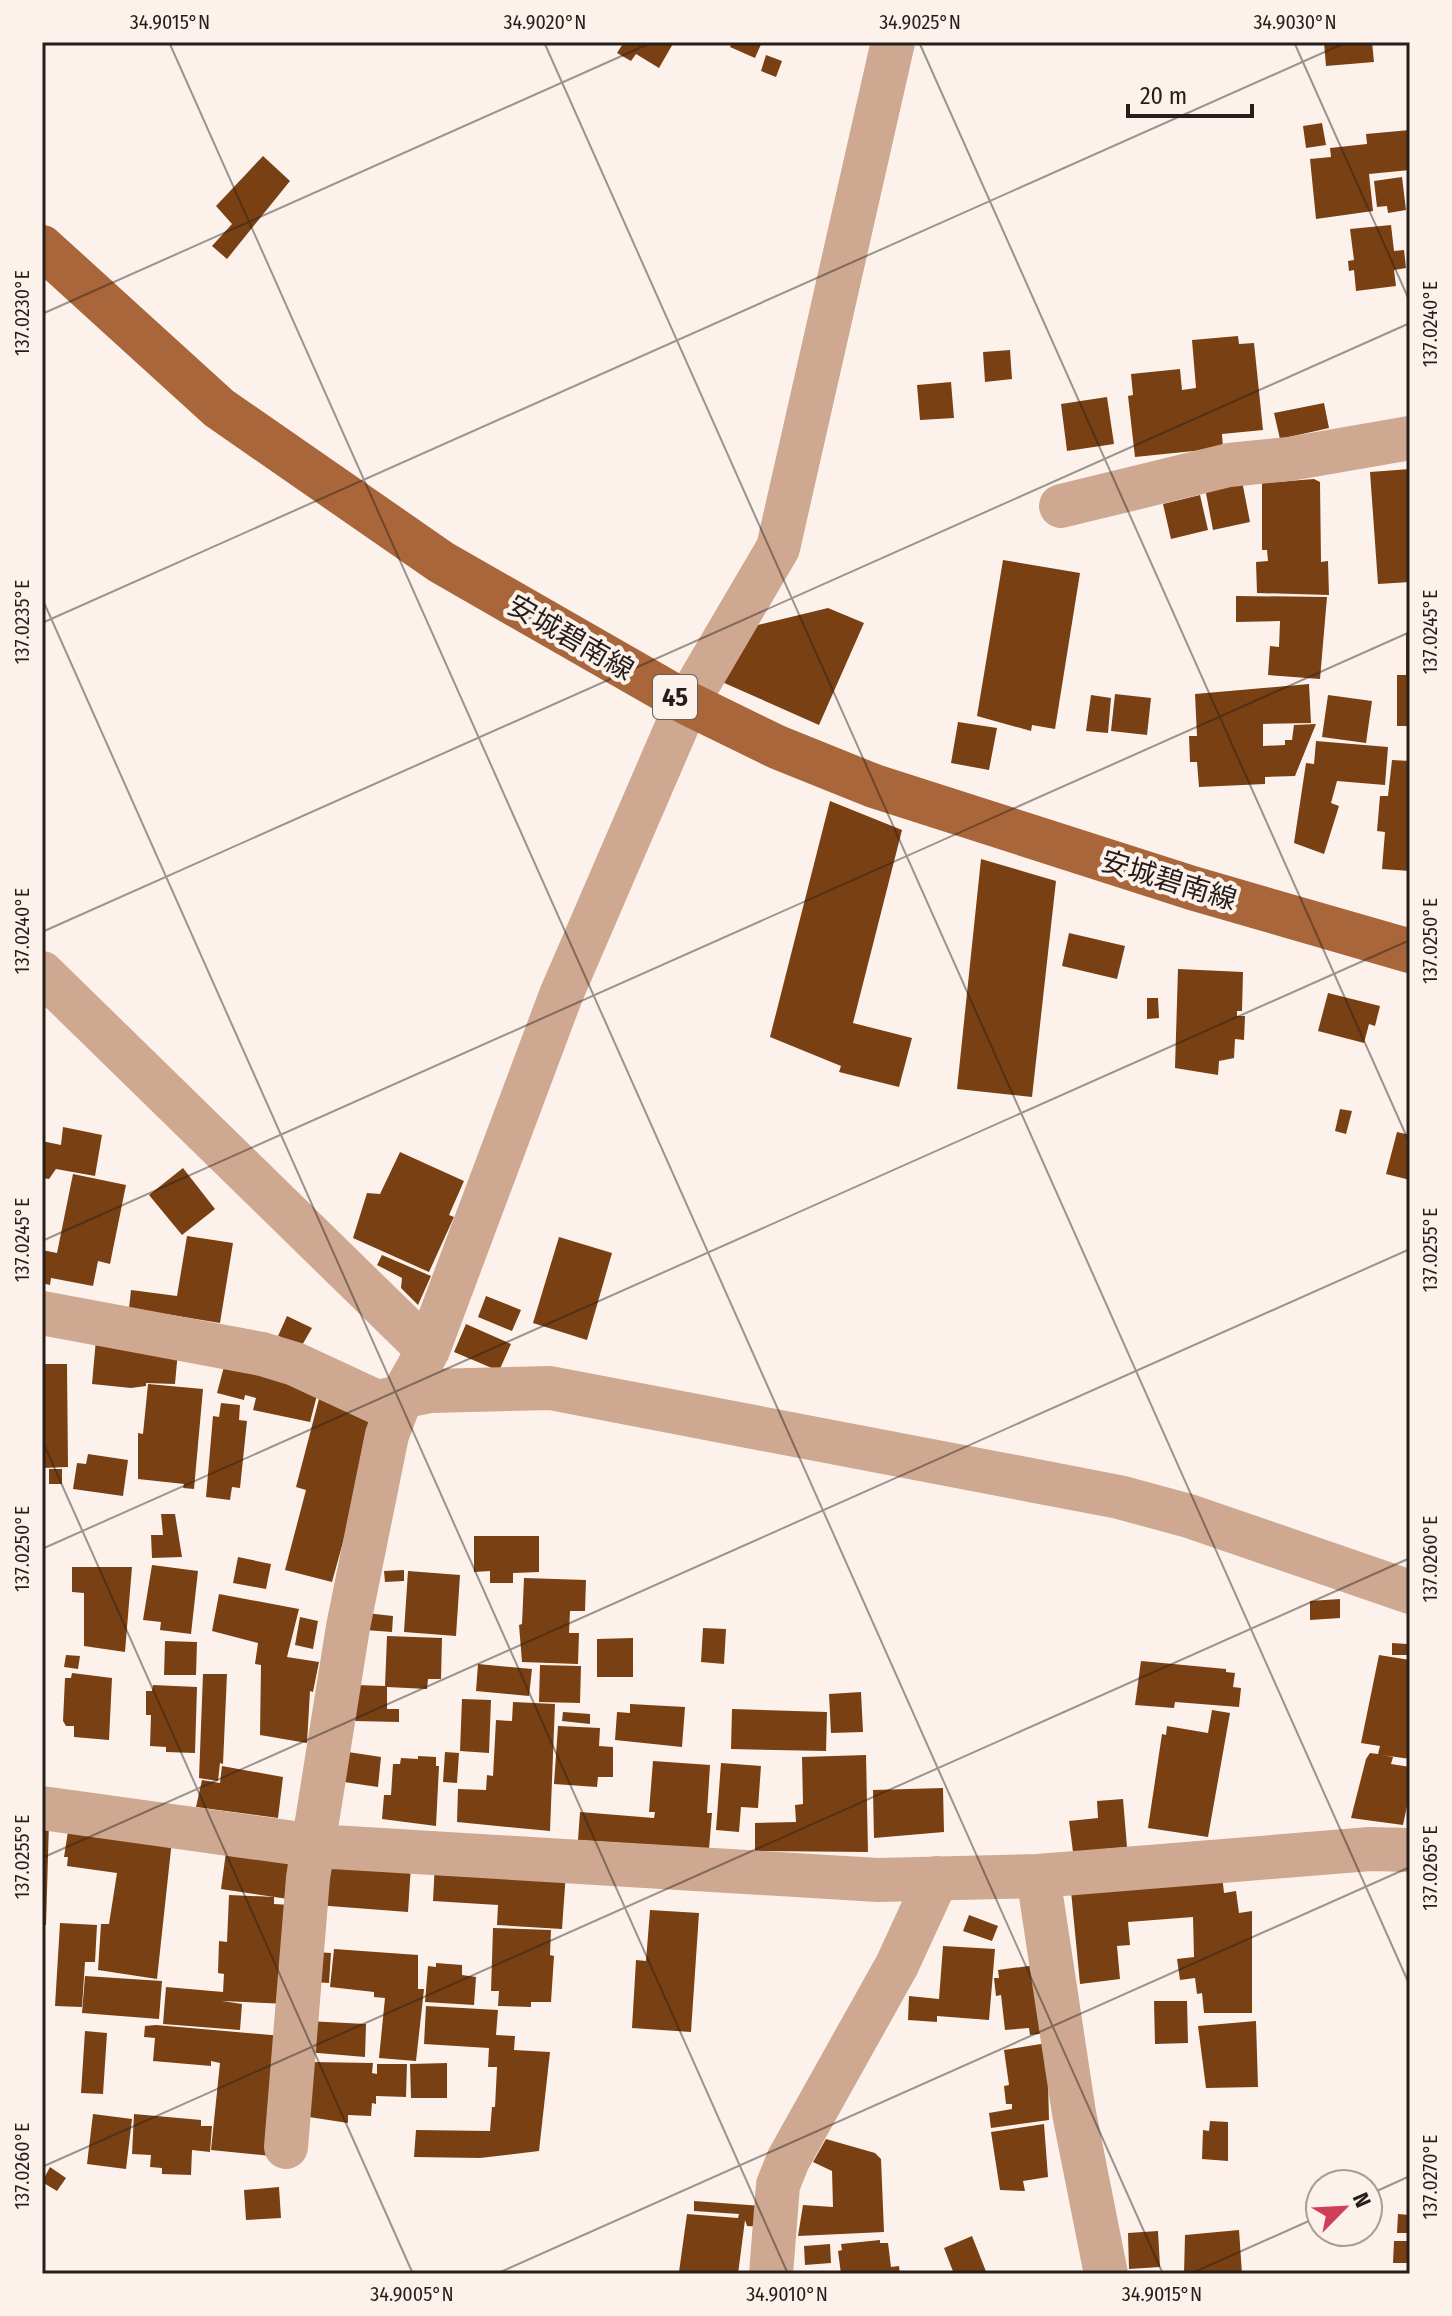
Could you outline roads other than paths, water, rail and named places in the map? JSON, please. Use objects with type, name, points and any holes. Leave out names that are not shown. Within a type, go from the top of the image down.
[{"type":"main road","name":"安城碧南線","points":[[42,247],[219,408],[441,562],[687,703],[777,747],[874,786],[1192,888],[1410,951]]},
{"type":"street","points":[[286,2147],[308,1878],[316,1846],[348,1627],[387,1435],[400,1400],[428,1350],[561,995],[687,703],[778,548],[893,42]]},
{"type":"street","points":[[1061,506],[1229,465],[1289,459],[1410,438]]},
{"type":"street","points":[[42,973],[428,1350]]},
{"type":"street","points":[[42,1313],[262,1354],[295,1364],[377,1402],[400,1400],[430,1391],[550,1388],[1119,1497],[1189,1516],[1410,1592]]},
{"type":"street","points":[[42,1808],[316,1846],[878,1880],[1038,1876],[1370,1849],[1410,1850]]},
{"type":"street","points":[[1038,1876],[1074,2113],[1106,2274]]},
{"type":"street","points":[[771,2274],[778,2185],[788,2160],[897,1965],[937,1878]]}]
